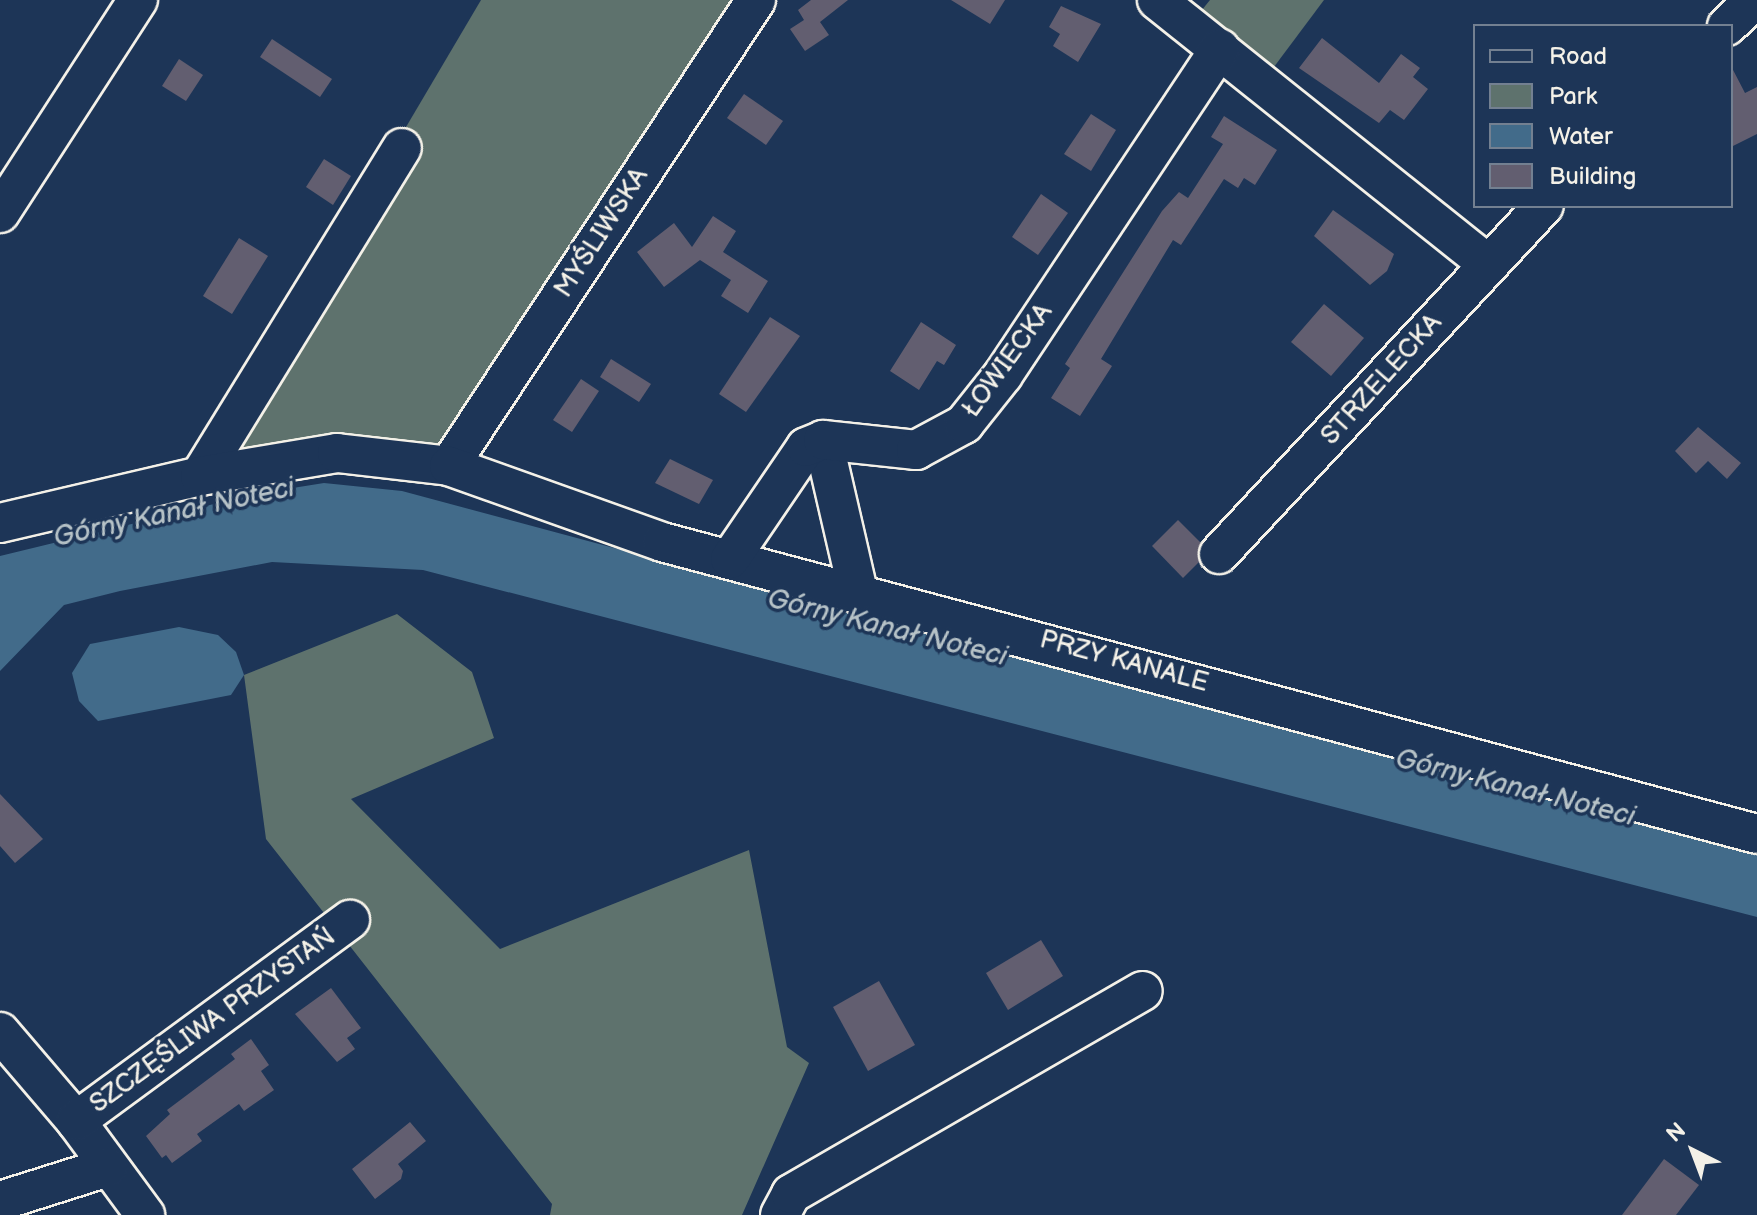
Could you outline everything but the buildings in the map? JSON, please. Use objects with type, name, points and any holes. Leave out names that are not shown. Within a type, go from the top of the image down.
[{"type":"street","points":[[0,213],[138,0]]},
{"type":"street","name":"MYŚLIWSKA","points":[[449,466],[756,0]]},
{"type":"street","points":[[1157,0],[1486,263]]},
{"type":"street","points":[[1729,24],[1754,0]]},
{"type":"street","name":"ŁOWIECKA","points":[[823,440],[916,450],[964,424],[1003,375],[1220,49]]},
{"type":"street","points":[[200,476],[402,148]]},
{"type":"street","name":"STRZELECKA","points":[[1219,554],[1486,263],[1542,208]]},
{"type":"street","points":[[730,559],[806,447],[823,440],[858,592]]},
{"type":"street","name":"PRZY KANALE","points":[[0,523],[200,476],[337,453],[449,466],[662,542],[1757,834]]},
{"type":"street","name":"SZCZĘŚLIWA PRZYSTAŃ","points":[[76,1121],[350,920]]},
{"type":"street","points":[[786,1204],[1143,991]]},
{"type":"street","points":[[0,1032],[76,1121],[145,1215]]},
{"type":"street","points":[[0,1201],[108,1167]]},
{"type":"street","points":[[108,1167],[114,1215]]},
{"type":"green space","points":[[481,0],[734,0],[437,451],[200,476]]},
{"type":"green space","points":[[1210,0],[1324,0],[1265,79],[1189,26]]},
{"type":"green space","points":[[397,614],[472,672],[494,738],[351,799],[500,949],[749,850],[787,1047],[809,1063],[742,1215],[550,1215],[552,1204],[266,839],[244,675]]},
{"type":"water","name":"Górny Kanał Noteci","points":[[324,483],[402,491],[1757,855],[1757,917],[423,570],[272,562],[120,591],[64,605],[0,671],[0,556],[255,494]]},
{"type":"water","points":[[179,627],[218,635],[236,652],[244,675],[231,695],[98,721],[79,701],[72,673],[90,644]]}]
